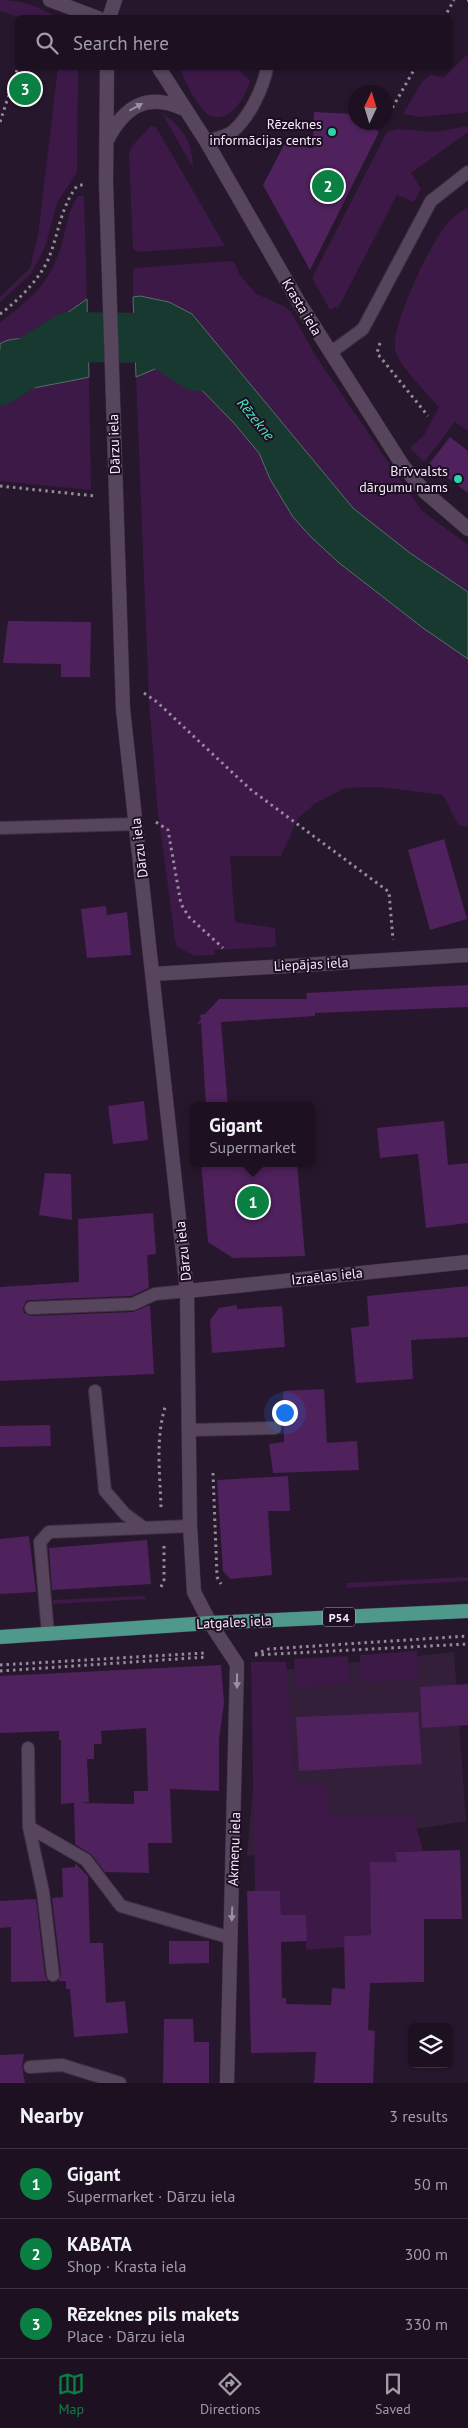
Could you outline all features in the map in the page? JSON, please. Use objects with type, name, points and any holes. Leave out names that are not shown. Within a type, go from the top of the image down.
[{"type":"main road","name":"Latgales iela","points":[[0,1637],[210,1623],[468,1611]]},
{"type":"street","points":[[50,0],[90,15]]},
{"type":"street","points":[[110,15],[115,0]]},
{"type":"street","name":"Dārzu iela","points":[[107,70],[105,143],[123,709],[187,1291],[190,1526],[194,1592],[210,1623]]},
{"type":"street","name":"Krasta iela","points":[[161,70],[206,141],[330,353],[403,466],[424,492],[468,529]]},
{"type":"street","points":[[105,143],[116,122],[141,103],[162,101],[184,109]]},
{"type":"street","name":"Liepājas iela","points":[[153,974],[468,955]]},
{"type":"street","name":"Izraēlas iela","points":[[187,1291],[468,1262]]},
{"type":"street","name":"Akmeņu iela","points":[[210,1623],[237,1664],[227,2083]]},
{"type":"lane","points":[[206,141],[231,133],[247,116],[265,80],[266,70]]},
{"type":"lane","points":[[330,353],[363,329],[431,201],[468,172]]},
{"type":"lane","points":[[0,828],[136,824]]},
{"type":"lane","points":[[31,1308],[133,1304],[154,1294],[187,1291]]},
{"type":"lane","points":[[95,1391],[105,1491],[125,1514],[144,1528]]},
{"type":"lane","points":[[190,1430],[275,1428]]},
{"type":"lane","points":[[48,1634],[40,1542],[49,1532],[190,1526]]},
{"type":"lane","points":[[28,1748],[29,1827],[38,1861],[52,1975]]},
{"type":"lane","points":[[29,1827],[86,1860],[122,1906],[231,1938]]},
{"type":"lane","points":[[30,2067],[62,2065],[120,2083]]},
{"type":"path","points":[[446,15],[454,0]]},
{"type":"path","points":[[0,122],[17,70]]},
{"type":"path","points":[[393,107],[414,70]]},
{"type":"path","points":[[9,94],[34,102],[40,81],[16,74]]},
{"type":"path","points":[[0,314],[36,279],[50,256],[67,199],[77,186],[87,184]]},
{"type":"path","points":[[382,334],[377,353],[428,416]]},
{"type":"path","points":[[0,486],[96,496]]},
{"type":"path","points":[[144,684],[144,703]]},
{"type":"path","points":[[144,693],[157,702],[250,789],[389,892],[395,959]]},
{"type":"path","points":[[156,831],[155,820],[168,830],[181,904],[188,917],[215,940],[242,968]]},
{"type":"path","points":[[161,1587],[164,1580],[163,1527],[158,1449],[162,1416],[168,1398]]},
{"type":"path","points":[[468,1636],[269,1649],[250,1656],[468,1644]]},
{"type":"path","points":[[0,1665],[193,1654],[212,1656],[0,1671]]},
{"type":"shaded area","points":[[0,0],[15,1],[29,4],[52,15],[15,16],[0,11]]},
{"type":"shaded area","points":[[468,54],[468,112],[422,117],[403,114],[422,82],[430,75],[444,77]]},
{"type":"shaded area","points":[[58,70],[78,70],[77,172],[57,203],[45,247],[31,274],[0,302],[0,297],[30,268],[38,235]]},
{"type":"shaded area","points":[[180,70],[238,70],[250,81],[243,98],[232,111],[222,117],[214,117],[206,113],[193,96]]},
{"type":"shaded area","points":[[162,113],[176,124],[189,143],[193,168]]},
{"type":"shaded area","points":[[151,126],[156,127],[225,246],[138,252],[133,249],[129,153],[132,146]]},
{"type":"shaded area","points":[[468,126],[468,132],[411,173],[421,189],[414,202],[397,195],[338,308],[335,307],[330,310],[312,278],[387,132],[398,129],[434,132]]},
{"type":"shaded area","points":[[78,196],[84,196],[87,299],[35,333],[0,344],[0,323],[36,292],[55,263],[71,209]]},
{"type":"shaded area","points":[[468,207],[468,431],[455,422],[424,462],[410,448],[424,435],[439,407],[401,363],[395,349],[396,337],[399,321],[406,303],[431,248],[449,221]]},
{"type":"shaded area","points":[[234,262],[240,275],[256,294],[284,306],[291,312],[315,355],[421,510],[468,545],[468,592],[410,553],[353,508],[192,314],[150,298],[133,297],[133,272],[135,268]]},
{"type":"shaded area","points":[[162,366],[183,371],[233,422],[259,453],[270,479],[311,537],[338,562],[423,628],[468,659],[468,827],[458,825],[443,795],[380,787],[345,788],[316,803],[298,818],[281,856],[230,856],[235,922],[275,928],[276,947],[215,950],[214,955],[195,956],[177,947],[175,940],[157,804],[149,701],[136,377]]},
{"type":"shaded area","points":[[89,377],[91,490],[0,481],[0,397],[33,388]]},
{"type":"shaded area","points":[[468,1577],[468,1581],[347,1588],[346,1583]]},
{"type":"shaded area","points":[[145,1596],[146,1599],[53,1604],[53,1600]]},
{"type":"shaded area","points":[[417,1651],[418,1679],[361,1682],[360,1655]]},
{"type":"shaded area","points":[[454,1652],[466,1821],[247,1856],[264,1672]]},
{"type":"shaded area","points":[[348,1656],[350,1684],[295,1687],[294,1659]]},
{"type":"shaded area","points":[[251,1662],[286,1662],[295,1784],[326,1785],[331,1816],[413,1815],[423,1851],[395,1852],[395,1862],[370,1862],[372,1935],[344,1936],[344,1947],[306,1950],[306,1915],[281,1915],[280,1891],[255,1891]]},
{"type":"water","points":[[140,296],[169,302],[192,314],[353,508],[410,553],[468,592],[468,659],[423,628],[338,562],[311,537],[293,517],[270,479],[259,453],[233,422],[183,371],[162,366],[136,377],[133,297]]},
{"type":"water","points":[[87,299],[89,377],[33,388],[0,397],[0,344],[27,337],[43,329]]},
{"type":"building","points":[[314,112],[348,114],[348,130],[376,130],[379,132],[310,270],[263,185],[284,145],[313,148]]},
{"type":"building","name":"Brīvvalsts dārgumu nams","points":[[450,437],[468,451],[468,493],[429,464]]},
{"type":"building","points":[[8,621],[91,622],[90,677],[61,677],[61,664],[3,663]]},
{"type":"building","points":[[444,839],[467,919],[430,930],[408,850]]},
{"type":"building","points":[[106,906],[107,915],[127,912],[131,955],[87,958],[81,909]]},
{"type":"building","points":[[468,985],[468,1007],[315,1013],[315,1016],[221,1022],[228,1102],[206,1102],[201,1023],[197,1024],[201,1019],[200,1015],[205,1014],[219,999],[307,999],[306,993]]},
{"type":"building","points":[[144,1101],[148,1140],[113,1144],[108,1106]]},
{"type":"building","points":[[444,1121],[448,1165],[468,1163],[468,1223],[426,1228],[418,1154],[380,1158],[377,1128]]},
{"type":"building","points":[[201,1167],[297,1167],[305,1256],[233,1258],[208,1242]]},
{"type":"building","points":[[45,1173],[71,1174],[72,1220],[39,1215]]},
{"type":"building","points":[[153,1213],[156,1254],[147,1255],[149,1288],[131,1296],[31,1300],[26,1301],[23,1308],[24,1313],[31,1316],[133,1312],[150,1305],[154,1374],[0,1381],[0,1287],[79,1282],[78,1219]]},
{"type":"building","points":[[468,1286],[468,1337],[411,1340],[413,1379],[356,1383],[351,1328],[369,1326],[367,1296]]},
{"type":"building","points":[[237,1305],[237,1309],[282,1306],[285,1347],[212,1353],[210,1320],[219,1308]]},
{"type":"building","points":[[324,1389],[327,1443],[357,1441],[359,1470],[273,1473],[269,1444],[284,1442],[283,1391]]},
{"type":"building","points":[[50,1425],[51,1446],[0,1447],[0,1426]]},
{"type":"building","points":[[288,1476],[290,1511],[268,1511],[272,1575],[230,1579],[223,1571],[217,1480]]},
{"type":"building","points":[[29,1536],[36,1592],[0,1594],[0,1539]]},
{"type":"building","points":[[147,1540],[151,1584],[52,1590],[49,1548]]},
{"type":"building","points":[[221,1665],[224,1703],[219,1740],[219,1791],[170,1789],[172,1843],[148,1843],[149,1873],[105,1872],[92,1855],[75,1844],[74,1803],[61,1804],[61,1740],[59,1740],[59,1731],[0,1733],[0,1676]],"holes":[[[146,1728],[148,1791],[134,1791],[134,1804],[80,1803],[89,1802],[87,1759],[94,1759],[94,1744],[102,1744],[101,1731]]]},
{"type":"building","points":[[468,1684],[468,1725],[422,1728],[420,1687]]},
{"type":"building","points":[[418,1712],[422,1764],[299,1771],[296,1717]]},
{"type":"building","points":[[460,1850],[462,1919],[424,1919],[424,1982],[370,1983],[368,2030],[375,2031],[373,2083],[314,2083],[316,2052],[251,2053],[247,1891],[280,1891],[281,1915],[306,1915],[307,1941],[281,1942],[282,1998],[286,1998],[286,2004],[331,2005],[332,1988],[345,1989],[344,1936],[371,1935],[370,1862],[396,1862],[395,1852]]},
{"type":"building","points":[[75,1863],[88,1876],[90,1943],[103,1943],[106,2003],[125,2001],[128,2033],[74,2037],[70,1989],[66,1989],[66,1981],[58,1981],[61,1974],[52,1898],[63,1897],[62,1868],[75,1867]]},
{"type":"building","points":[[36,1899],[45,1976],[48,1981],[11,1982],[11,1927],[0,1928],[0,1901]]},
{"type":"building","points":[[169,1941],[209,1941],[209,1963],[169,1964]]},
{"type":"building","points":[[164,2019],[193,2019],[194,2042],[209,2042],[209,2083],[163,2083]]},
{"type":"building","points":[[24,2054],[22,2067],[25,2083],[0,2083],[0,2055]]},
{"type":"waterway","name":"Rēzekne","points":[[0,380],[69,337],[154,338],[197,366]]},
{"type":"place","name":"Rēzeknes pils makets","points":[[25,89]]},
{"type":"place","name":"Rēzeknes informācijas centrs","points":[[332,132]]},
{"type":"place","name":"KABATA","points":[[328,186]]},
{"type":"place","name":"Brīvvalsts dārgumu nams","points":[[458,479]]},
{"type":"place","name":"Gigant","points":[[253,1202]]}]
